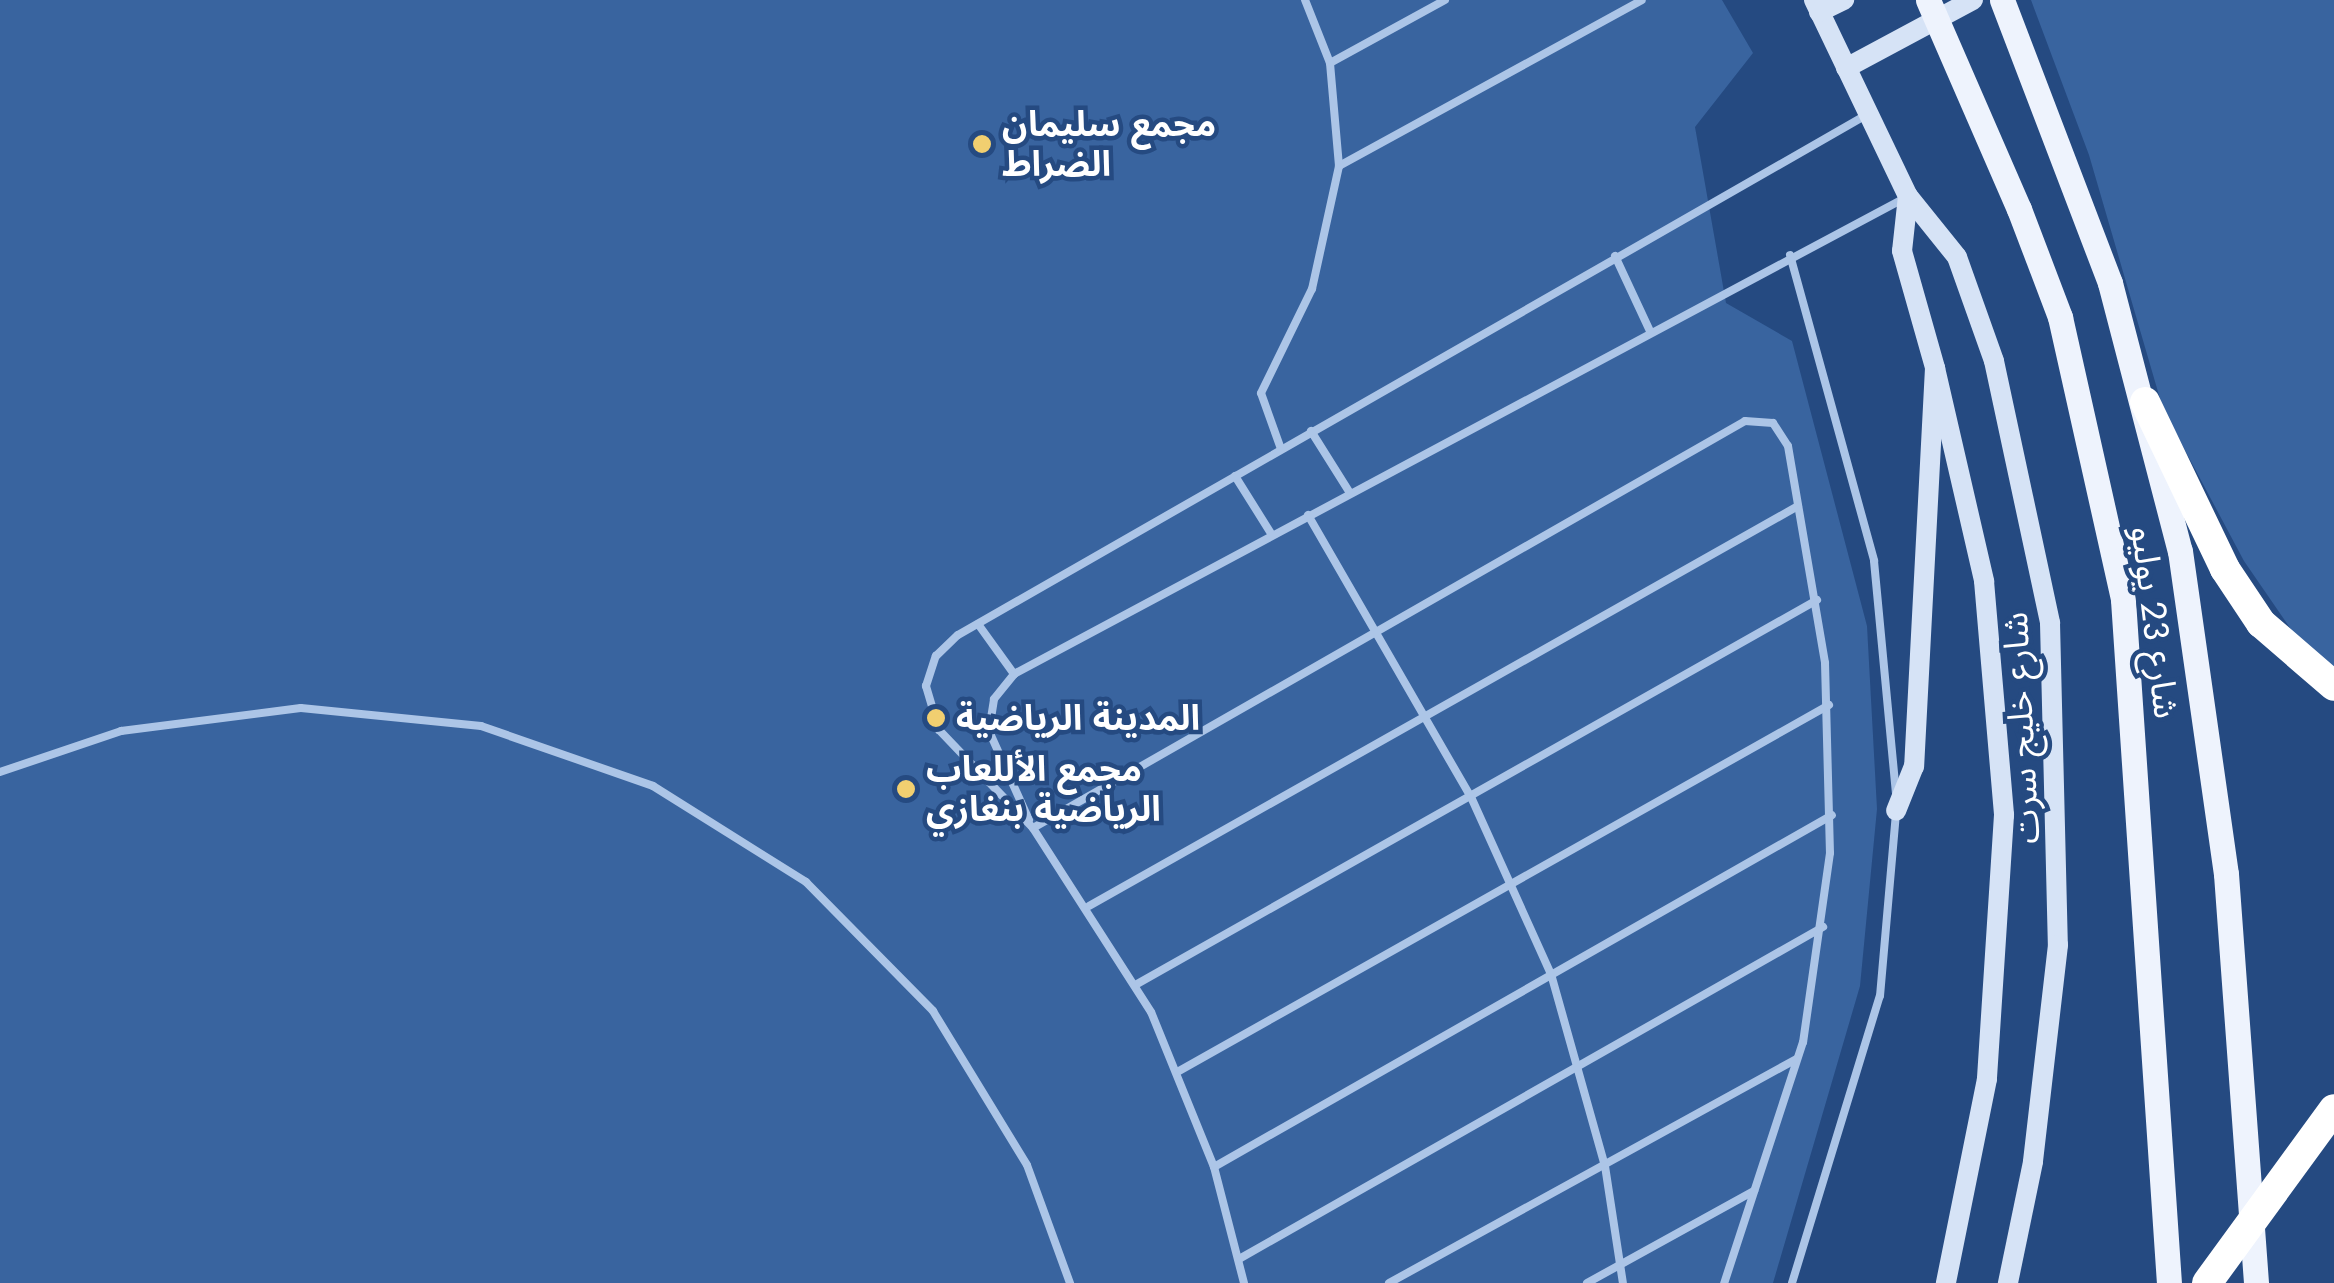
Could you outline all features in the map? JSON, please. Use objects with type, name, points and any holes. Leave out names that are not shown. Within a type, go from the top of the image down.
[{"type":"highway","points":[[2145,402],[2225,568],[2262,623],[2334,686]]},
{"type":"highway","points":[[2207,1283],[2334,1109]]},
{"type":"main road","points":[[1816,6],[1844,0]]},
{"type":"main road","name":"شارع 23 يوليو","points":[[1928,0],[2019,208],[2060,317],[2123,600],[2169,1283]]},
{"type":"main road","points":[[1846,68],[1973,0]]},
{"type":"main road","name":"شارع 23 يوليو","points":[[2002,0],[2076,181],[2145,402],[2201,659],[2250,1112],[2256,1283]]},
{"type":"main road","name":"شارع خليج سرت","points":[[1816,6],[1908,196],[1957,257],[1994,361],[2050,624],[2058,945],[2033,1162],[2008,1283]]},
{"type":"main road","name":"شارع خليج سرت","points":[[1908,196],[1902,251],[1935,368],[1984,582],[2004,815],[1987,1078],[1946,1283]]},
{"type":"main road","points":[[1896,811],[1914,766],[1935,368]]},
{"type":"lane","points":[[1281,448],[1260,393],[1312,290],[1339,166],[1330,62],[1306,0]]},
{"type":"lane","points":[[1330,62],[1445,0]]},
{"type":"lane","points":[[1339,166],[1642,0]]},
{"type":"lane","points":[[1244,1283],[1214,1167],[1179,1072],[1137,984],[1034,828],[939,730],[927,702],[936,656],[978,624],[1868,114]]},
{"type":"lane","points":[[1034,828],[989,731],[994,699],[1014,674],[1790,255],[1908,196]]},
{"type":"lane","points":[[1790,255],[1874,561],[1896,811],[1880,996],[1792,1283]]},
{"type":"lane","points":[[1615,256],[1650,331]]},
{"type":"lane","points":[[1034,828],[1745,421],[1772,423],[1785,437],[1816,600],[1829,706],[1832,815],[1823,927],[1798,1058],[1724,1283]]},
{"type":"lane","points":[[1311,432],[1350,493]]},
{"type":"lane","points":[[1235,476],[1272,535]]},
{"type":"lane","points":[[1089,906],[1798,506]]},
{"type":"lane","points":[[1308,515],[1471,798],[1514,886],[1550,974],[1581,1071],[1605,1166],[1623,1283]]},
{"type":"lane","points":[[1137,984],[1816,600]]},
{"type":"lane","points":[[978,624],[1014,674]]},
{"type":"lane","points":[[1179,1072],[1829,706]]},
{"type":"lane","points":[[0,772],[121,731],[301,708],[481,726],[653,786],[806,882],[933,1011],[1014,1138],[1070,1283]]},
{"type":"lane","points":[[1214,1167],[1832,815]]},
{"type":"lane","points":[[1239,1260],[1581,1071],[1823,927]]},
{"type":"lane","points":[[1389,1283],[1798,1058]]},
{"type":"lane","points":[[1587,1283],[1754,1191]]},
{"type":"shaded area","name":"المدينة الرياضية","points":[[0,0],[1722,0],[1753,53],[1695,127],[1726,303],[1792,341],[1867,626],[1877,809],[1860,986],[1773,1283],[0,1283]]},
{"type":"shaded area","points":[[2031,0],[2334,0],[2334,670],[2299,641],[2244,561],[2163,409],[2089,155]]},
{"type":"place","name":"مجمع سليمان الضراط","points":[[982,144]]},
{"type":"place","name":"المدينة الرياضية","points":[[936,718]]},
{"type":"place","name":"مجمع الأللعاب الرياضية بنغازي","points":[[906,789]]}]
